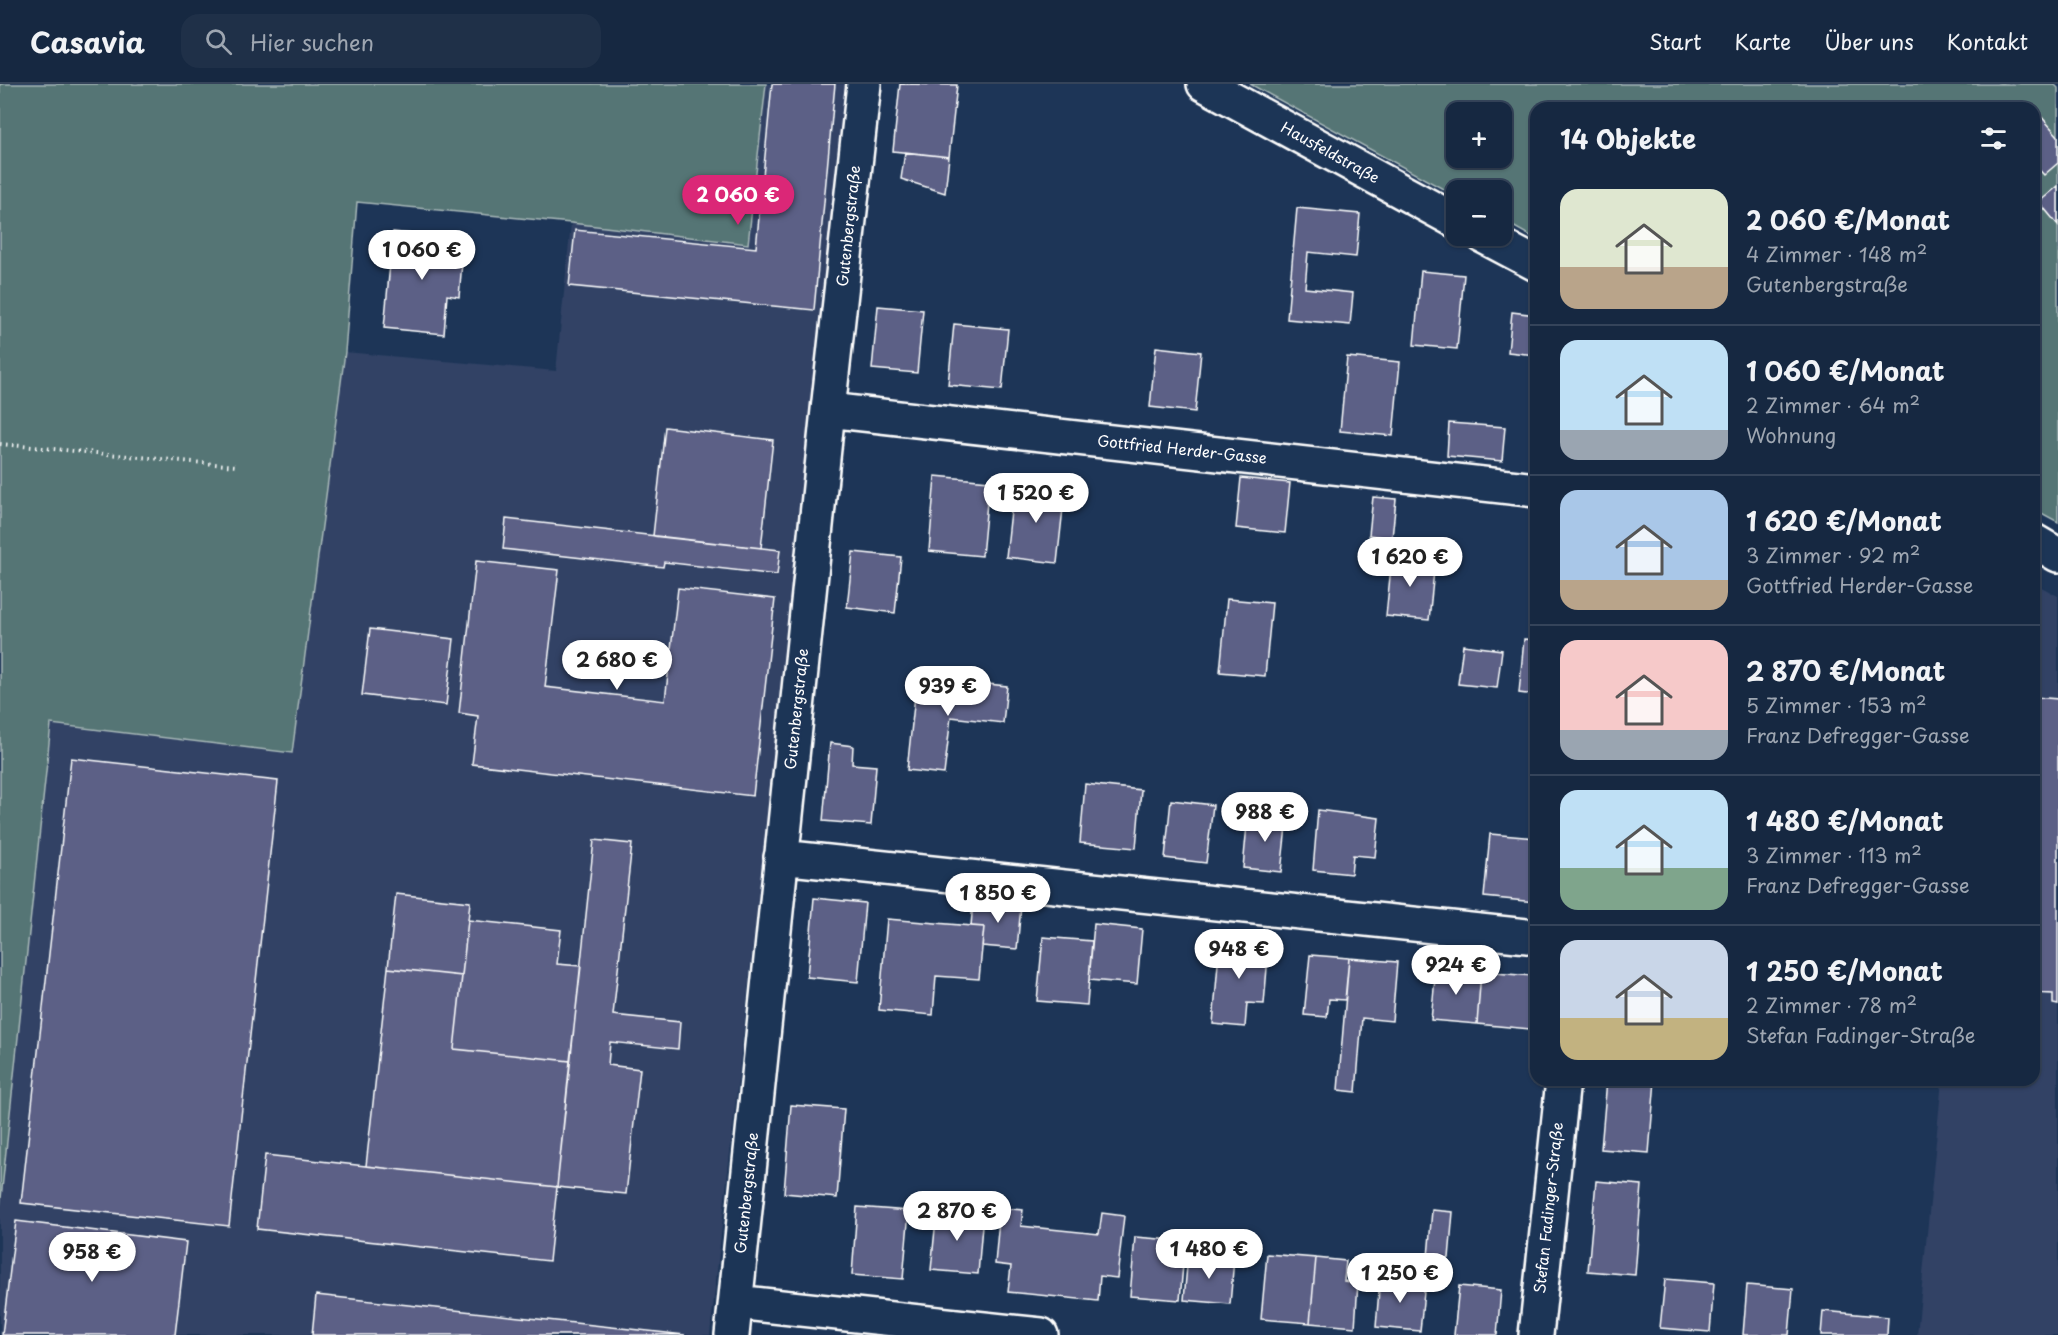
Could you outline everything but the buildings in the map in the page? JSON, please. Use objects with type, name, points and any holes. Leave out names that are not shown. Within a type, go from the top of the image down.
[{"type":"street","name":"Gutenbergstraße","points":[[732,1335],[864,84]]},
{"type":"street","name":"Hausfeldstraße","points":[[1204,84],[1446,216]]},
{"type":"street","points":[[1502,246],[1530,261]]},
{"type":"street","name":"Gottfried Herder-Gasse","points":[[828,410],[1530,489]]},
{"type":"street","points":[[2040,544],[2058,555]]},
{"type":"street","points":[[781,857],[1530,937]]},
{"type":"street","name":"Stefan Fadinger-Straße","points":[[1536,1335],[1562,1086]]},
{"type":"street","points":[[736,1302],[1041,1335]]},
{"type":"path","points":[[0,444],[236,466]]},
{"type":"shaded area","points":[[766,84],[848,84],[710,1335],[0,1335],[0,1208],[51,724],[292,753],[345,352],[556,371],[571,223],[748,244]]},
{"type":"shaded area","points":[[2040,586],[2058,596],[2058,1335],[1917,1335],[1941,1086],[2040,1086]]},
{"type":"green space","points":[[0,84],[766,84],[748,244],[571,223],[357,202],[345,352],[292,753],[51,724],[0,1208]]},
{"type":"green space","points":[[1250,84],[2054,84],[2058,88],[2058,522],[2040,512],[2040,102],[1530,102],[1530,236],[1512,226],[1512,180],[1446,180],[1446,191]]}]
